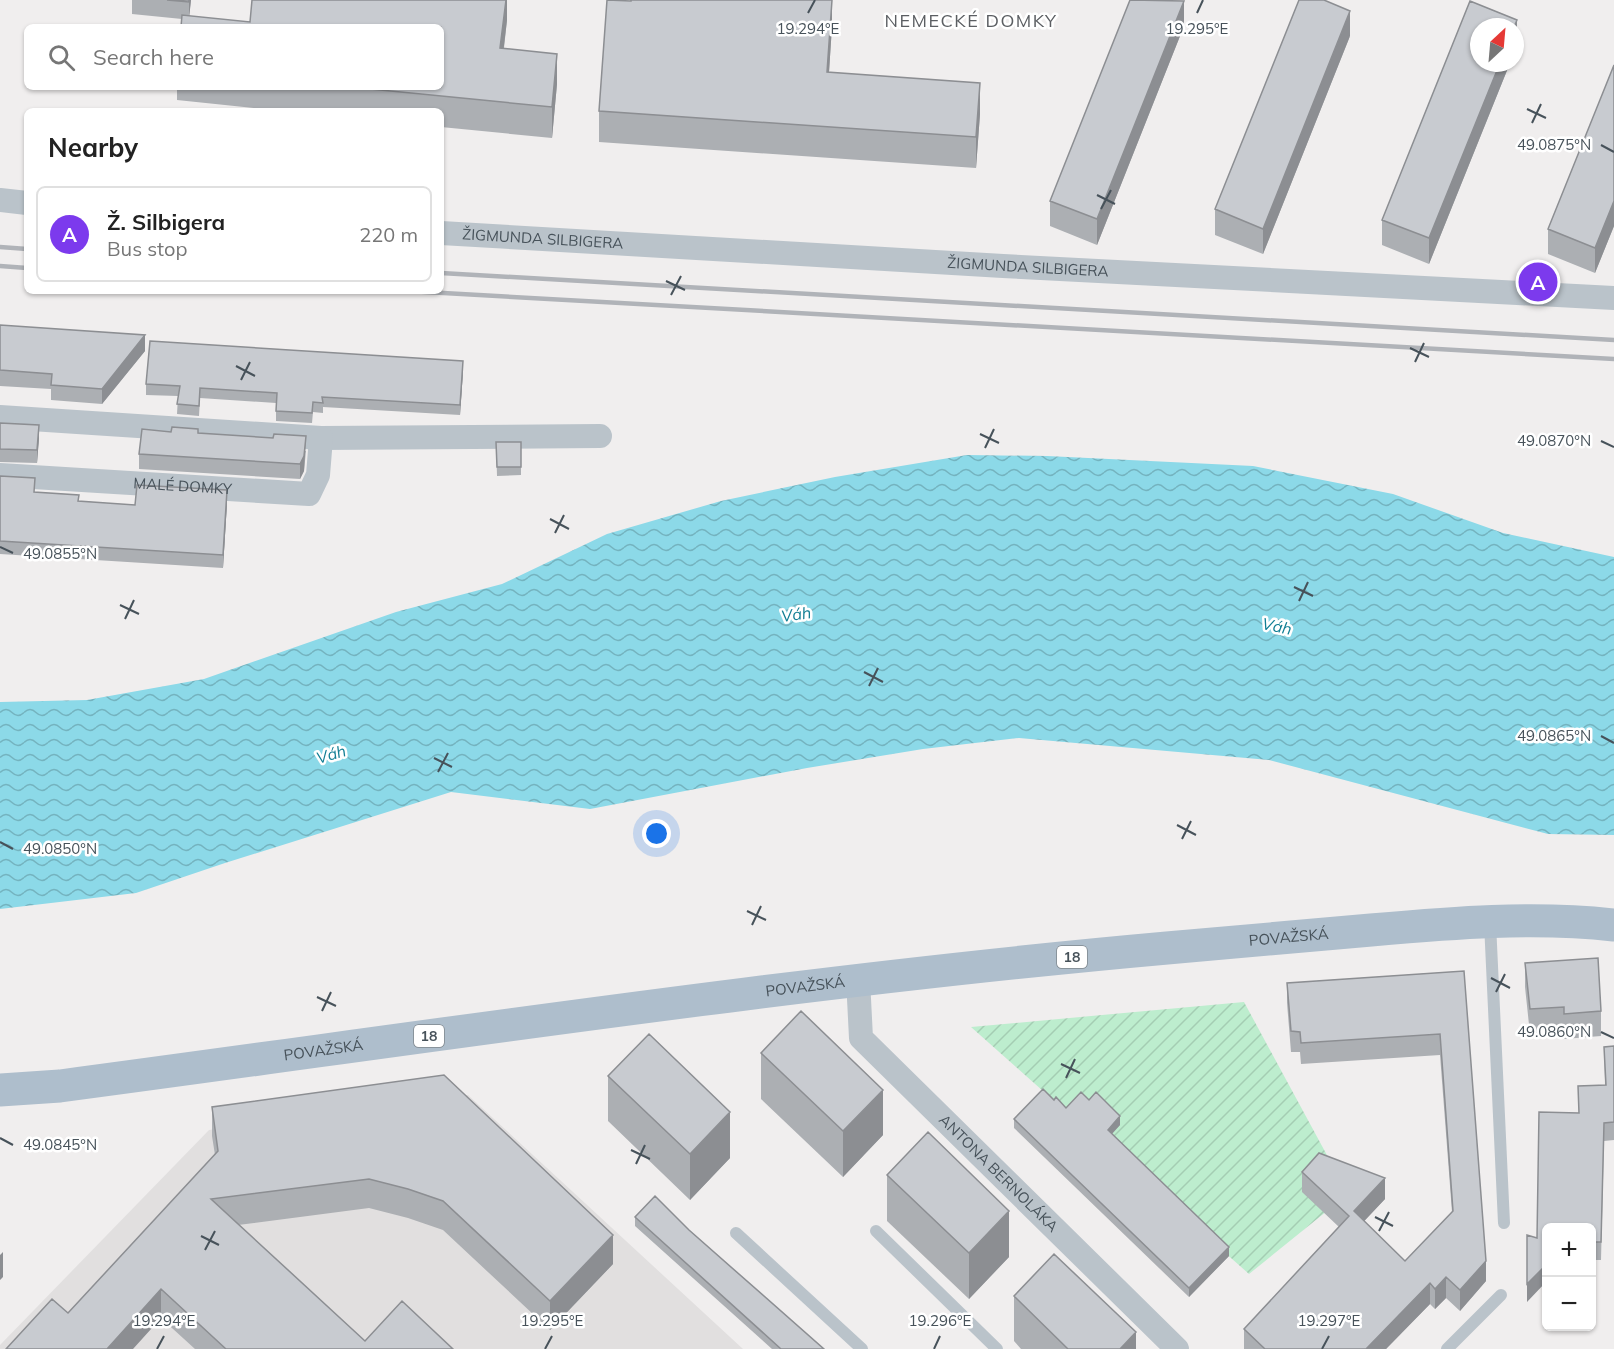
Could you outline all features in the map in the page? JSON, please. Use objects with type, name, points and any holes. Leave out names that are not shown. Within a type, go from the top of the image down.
[{"type":"main road","name":"POVAŽSKÁ","points":[[0,1090],[60,1086],[1008,962],[1429,925],[1573,922],[1614,926]]},
{"type":"street","points":[[0,200],[24,203]]},
{"type":"street","name":"ŽIGMUNDA SILBIGERA","points":[[444,233],[1003,266],[1614,298]]},
{"type":"street","points":[[0,417],[321,438],[600,436]]},
{"type":"street","name":"MALÉ DOMKY","points":[[0,475],[309,494],[318,476],[321,438]]},
{"type":"street","name":"ANTONA BERNOLÁKA","points":[[858,980],[861,1038],[1177,1349]]},
{"type":"lane","points":[[1490,922],[1504,1223]]},
{"type":"lane","points":[[876,1232],[998,1349]]},
{"type":"lane","points":[[736,1233],[862,1349]]},
{"type":"lane","points":[[1447,1349],[1501,1295]]},
{"type":"shaded area","points":[[468,1095],[743,1349],[0,1349],[0,1345],[209,1130]]},
{"type":"green space","points":[[1244,1002],[1348,1194],[1249,1274],[971,1027]]},
{"type":"water","name":"Váh","points":[[967,455],[1047,456],[1253,466],[1393,494],[1503,533],[1614,557],[1614,835],[1548,834],[1269,760],[1019,738],[923,749],[807,768],[590,809],[451,792],[136,893],[0,909],[0,702],[87,700],[204,679],[396,612],[502,584],[607,534],[721,501],[835,477]]},
{"type":"building","points":[[252,0],[506,0],[500,48],[557,54],[552,107],[380,90],[444,90],[444,24],[181,24],[182,15],[250,22]]},
{"type":"building","points":[[607,0],[832,0],[827,72],[980,83],[976,137],[599,111]]},
{"type":"building","points":[[1130,0],[1184,1],[1097,219],[1050,201]]},
{"type":"building","points":[[1299,0],[1324,0],[1350,11],[1263,229],[1215,209]]},
{"type":"building","points":[[1470,1],[1512,18],[1470,18],[1470,72],[1496,72],[1429,238],[1382,220]]},
{"type":"building","points":[[1614,65],[1614,201],[1595,248],[1548,229]]},
{"type":"building","points":[[0,325],[145,335],[102,389],[51,385],[52,374],[0,370]]},
{"type":"building","points":[[150,341],[463,361],[460,405],[322,397],[323,403],[313,402],[312,413],[276,411],[277,393],[200,388],[199,406],[177,404],[180,386],[146,384]]},
{"type":"building","points":[[0,423],[39,425],[37,450],[0,449]]},
{"type":"building","points":[[172,427],[198,429],[198,433],[273,438],[274,434],[306,436],[304,456],[300,464],[139,454],[142,429],[171,432]]},
{"type":"building","points":[[496,442],[521,442],[521,467],[497,467]]},
{"type":"building","points":[[0,476],[35,478],[34,492],[79,495],[78,501],[135,505],[137,485],[227,490],[223,555],[0,541]]},
{"type":"building","points":[[1598,958],[1601,1011],[1564,1014],[1564,1007],[1530,1009],[1525,963]]},
{"type":"building","points":[[1464,971],[1486,1261],[1460,1290],[1446,1277],[1435,1289],[1430,1283],[1366,1349],[1265,1349],[1244,1329],[1349,1216],[1302,1172],[1319,1153],[1385,1178],[1354,1211],[1405,1261],[1453,1211],[1440,1034],[1301,1043],[1300,1032],[1291,1031],[1287,983]]},
{"type":"building","points":[[801,1011],[883,1090],[843,1131],[761,1053]]},
{"type":"building","points":[[649,1034],[730,1112],[690,1154],[608,1076]]},
{"type":"building","points":[[1614,1046],[1614,1122],[1604,1123],[1601,1242],[1596,1242],[1596,1223],[1542,1223],[1542,1269],[1527,1284],[1527,1235],[1537,1238],[1539,1112],[1579,1113],[1578,1086],[1606,1085],[1604,1047]]},
{"type":"building","points":[[444,1075],[613,1235],[550,1301],[443,1201],[369,1179],[211,1199],[365,1341],[402,1301],[453,1349],[226,1349],[161,1289],[107,1349],[6,1349],[52,1299],[68,1313],[218,1151],[212,1107]]},
{"type":"building","points":[[1043,1089],[1054,1100],[1056,1097],[1066,1108],[1081,1092],[1089,1100],[1096,1092],[1120,1116],[1108,1130],[1229,1247],[1189,1288],[1014,1119]]},
{"type":"building","points":[[928,1132],[1009,1211],[969,1253],[887,1175]]},
{"type":"building","points":[[655,1196],[689,1230],[824,1349],[781,1349],[635,1217]]},
{"type":"building","points":[[1054,1254],[1136,1332],[1120,1349],[1068,1349],[1014,1296]]},
{"type":"railway","points":[[0,247],[24,249]]},
{"type":"railway","points":[[0,266],[24,268]]},
{"type":"railway","points":[[444,273],[1614,340]]},
{"type":"railway","points":[[444,293],[1614,359]]},
{"type":"place","name":"Ž. Silbigera","points":[[1538,282]]},
{"type":"district","name":"NEMECKÉ DOMKY","points":[[971,21]]}]
